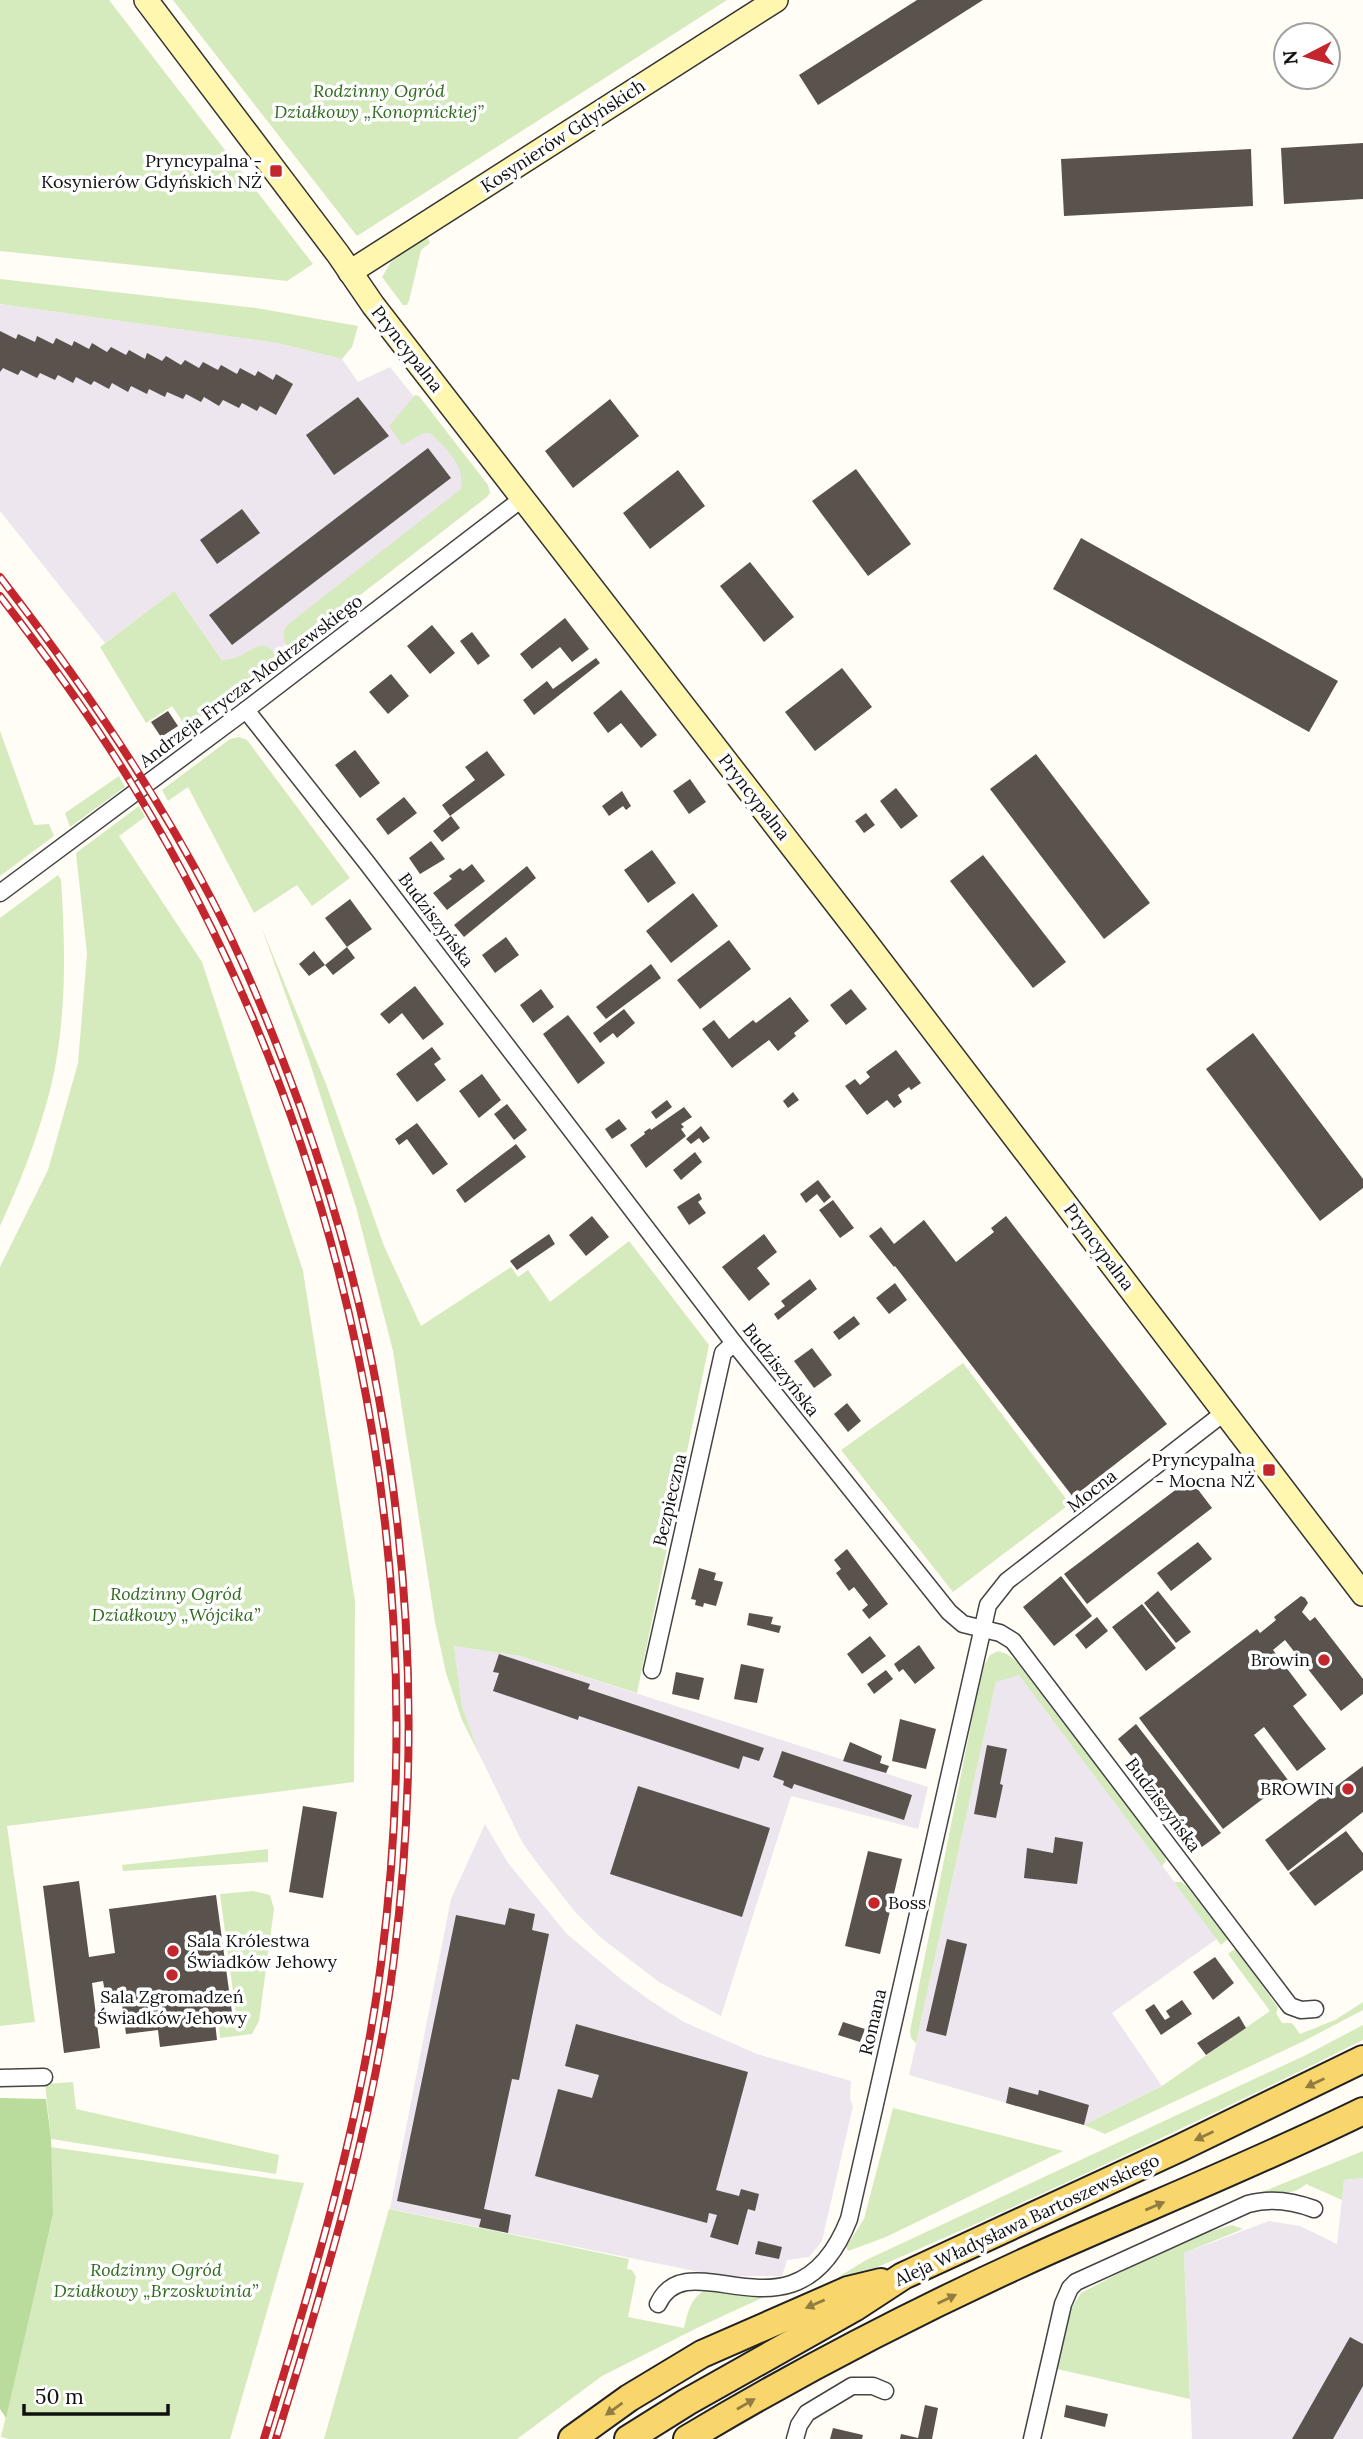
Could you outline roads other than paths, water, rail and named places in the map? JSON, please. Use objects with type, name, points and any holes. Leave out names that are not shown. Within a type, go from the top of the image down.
[{"type":"main road","name":"Aleja Władysława Bartoszewskiego","points":[[628,2439],[711,2388],[854,2308],[903,2276],[1205,2136],[1363,2059]]},
{"type":"main road","points":[[687,2439],[860,2341],[1052,2249],[1247,2166],[1363,2111]]},
{"type":"main road","points":[[572,2439],[629,2398],[702,2354],[848,2290],[903,2276]]},
{"type":"street","name":"Pryncypalna","points":[[146,0],[373,306],[867,944],[1363,1594]]},
{"type":"street","name":"Kosynierów Gdyńskich","points":[[350,272],[776,0]]},
{"type":"street","name":"Andrzeja Frycza-Modrzewskiego","points":[[0,892],[246,710],[523,498]]},
{"type":"street","name":"Budziszyńska","points":[[246,710],[368,863],[734,1343],[949,1612],[963,1624],[1000,1633],[1013,1641],[1290,2006],[1301,2010],[1315,2010]]},
{"type":"street","name":"Bezpieczna","points":[[652,1670],[723,1353],[734,1343]]},
{"type":"street","name":"Mocna","points":[[988,1605],[1007,1581],[1225,1412]]},
{"type":"street","name":"Romana","points":[[659,2304],[670,2287],[693,2280],[755,2289],[794,2284],[813,2273],[824,2262],[844,2231],[858,2182],[988,1605]]},
{"type":"street","points":[[0,2078],[44,2077]]},
{"type":"street","points":[[1032,2439],[1066,2294],[1082,2277],[1258,2201],[1289,2202],[1314,2209]]},
{"type":"street","points":[[795,2439],[799,2425],[807,2413],[852,2386],[873,2386],[885,2391]]},
{"type":"railway","points":[[0,577],[86,694],[165,815],[237,951],[291,1082],[335,1213],[362,1317],[383,1422],[398,1528],[406,1635],[408,1742],[404,1850],[394,1958],[385,2020],[361,2141],[330,2261],[276,2439]]},
{"type":"railway","points":[[0,596],[70,690],[135,789],[209,924],[271,1063],[321,1208],[358,1355],[383,1506],[395,1658],[394,1811],[381,1964],[361,2085],[333,2204],[264,2439]]},
{"type":"place","name":"Pryncypalna - Kosynierów Gdyńskich NŻ","points":[[276,171]]},
{"type":"place","name":"Pryncypalna - Mocna NŻ","points":[[1269,1470]]},
{"type":"place","name":"Browin","points":[[1324,1660]]},
{"type":"place","name":"BROWIN","points":[[1348,1789]]},
{"type":"place","name":"Boss","points":[[874,1903]]},
{"type":"place","name":"Sala Królestwa Świadków Jehowy","points":[[173,1951]]},
{"type":"place","name":"Sala Zgromadzeń Świadków Jehowy","points":[[172,1975]]},
{"type":"park label","name":"Rodzinny Ogród Działkowy „Konopnickiej”","points":[[379,101]]},
{"type":"park label","name":"Rodzinny Ogród Działkowy „Wójcika”","points":[[176,1604]]},
{"type":"park label","name":"Rodzinny Ogród Działkowy „Brzoskwinia”","points":[[156,2280]]}]
